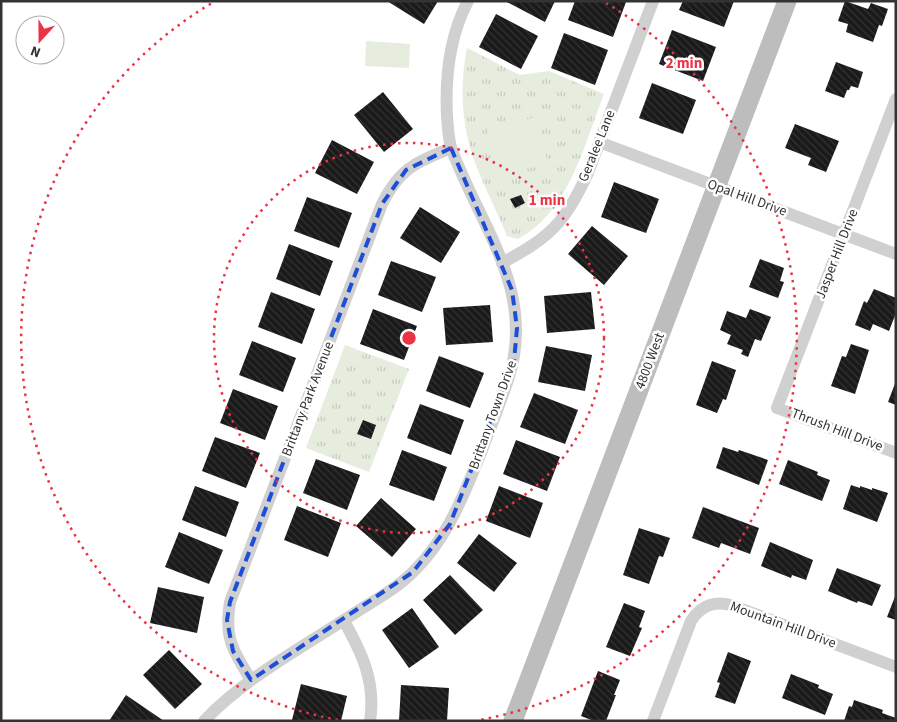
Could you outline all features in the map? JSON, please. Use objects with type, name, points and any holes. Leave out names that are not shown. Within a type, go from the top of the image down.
[{"type":"main road","name":"4800 West","points":[[513,721],[787,1]]},
{"type":"street","name":"Brittany Town Drive","points":[[204,721],[217,707],[251,680],[391,590],[413,572],[439,541],[450,524],[462,498],[514,361],[517,343],[516,312],[512,290],[451,148],[446,105],[446,80],[449,55],[456,30],[468,1]]},
{"type":"street","name":"Geralee Lane","points":[[502,263],[535,244],[558,224],[576,196],[587,175],[653,1]]},
{"type":"street","name":"Jasper Hill Drive","points":[[777,408],[896,99]]},
{"type":"street","name":"Opal Hill Drive","points":[[599,142],[896,254]]},
{"type":"street","name":"Brittany Park Avenue","points":[[251,680],[233,651],[228,635],[227,620],[230,602],[388,192],[406,170],[429,157],[451,148]]},
{"type":"street","name":"Thrush Hill Drive","points":[[777,408],[896,453]]},
{"type":"street","name":"Mountain Hill Drive","points":[[654,721],[691,621],[698,612],[714,603],[734,606],[896,667]]},
{"type":"street","points":[[344,621],[367,667],[371,691],[370,721]]},
{"type":"highlighted area","points":[[451,148],[512,290],[517,328],[514,361],[450,524],[413,572],[251,680],[233,651],[227,620],[230,602],[382,204],[406,170]]},
{"type":"green space","points":[[366,41],[410,44],[409,68],[365,66]]},
{"type":"green space","points":[[467,48],[520,75],[549,71],[604,94],[573,176],[562,195],[536,227],[518,239],[507,236],[468,141],[463,101],[463,74]]},
{"type":"green space","points":[[537,117],[548,164],[498,175],[487,128]]},
{"type":"green space","points":[[345,345],[409,369],[369,472],[306,448]]},
{"type":"building","points":[[387,1],[438,1],[424,24]]},
{"type":"building","points":[[505,1],[555,1],[545,22]]},
{"type":"building","points":[[575,1],[626,2],[613,37],[568,20]]},
{"type":"building","points":[[683,1],[734,1],[724,27],[679,10]]},
{"type":"building","points":[[845,1],[868,9],[871,3],[888,9],[882,26],[879,25],[873,42],[846,32],[848,24],[838,21]]},
{"type":"building","points":[[496,14],[538,36],[521,69],[479,47]]},
{"type":"building","points":[[672,30],[716,47],[703,81],[659,64]]},
{"type":"building","points":[[564,33],[608,50],[595,85],[551,68]]},
{"type":"building","points":[[836,62],[863,72],[858,88],[851,86],[844,98],[825,91]]},
{"type":"building","points":[[652,83],[696,100],[683,134],[639,118]]},
{"type":"building","points":[[383,92],[413,129],[384,152],[354,115]]},
{"type":"building","points":[[795,124],[839,141],[826,172],[808,165],[811,158],[785,148]]},
{"type":"building","points":[[332,140],[374,162],[357,194],[315,173]]},
{"type":"building","points":[[614,182],[659,199],[646,233],[601,217]]},
{"type":"building","points":[[521,195],[525,203],[515,208],[510,199]]},
{"type":"building","points":[[307,197],[352,213],[339,248],[294,231]]},
{"type":"building","points":[[420,207],[460,232],[441,263],[400,238]]},
{"type":"building","points":[[592,226],[628,256],[604,285],[568,254]]},
{"type":"building","points":[[289,244],[333,261],[320,296],[276,279]]},
{"type":"building","points":[[760,259],[784,268],[780,281],[784,282],[778,298],[749,287]]},
{"type":"building","points":[[391,261],[436,277],[422,312],[378,295]]},
{"type":"building","points":[[874,289],[896,298],[896,313],[889,331],[873,324],[870,331],[855,325],[864,301],[867,303]]},
{"type":"building","points":[[271,292],[315,309],[302,344],[258,327]]},
{"type":"building","points":[[591,292],[595,329],[547,333],[544,296]]},
{"type":"building","points":[[490,305],[493,342],[446,345],[443,308]]},
{"type":"building","points":[[373,309],[417,326],[404,360],[360,344]]},
{"type":"building","points":[[750,309],[771,317],[761,341],[755,339],[748,357],[741,354],[743,350],[727,344],[731,335],[720,330],[727,311],[746,318]]},
{"type":"building","points":[[252,341],[296,358],[283,392],[239,375]]},
{"type":"building","points":[[851,344],[869,350],[855,394],[831,386],[842,356],[846,357]]},
{"type":"building","points":[[546,346],[592,355],[585,391],[538,382]]},
{"type":"building","points":[[439,356],[484,373],[470,408],[426,391]]},
{"type":"building","points":[[712,361],[736,370],[726,400],[723,399],[717,413],[696,405]]},
{"type":"building","points":[[896,381],[896,405],[888,402]]},
{"type":"building","points":[[233,389],[278,406],[265,440],[220,423]]},
{"type":"building","points":[[534,393],[578,410],[565,444],[520,427]]},
{"type":"building","points":[[420,404],[464,420],[451,455],[407,438]]},
{"type":"building","points":[[363,420],[376,425],[371,439],[357,434]]},
{"type":"building","points":[[215,437],[260,453],[246,488],[202,471]]},
{"type":"building","points":[[516,440],[560,457],[547,491],[503,474]]},
{"type":"building","points":[[723,447],[738,452],[739,450],[768,460],[759,485],[716,468]]},
{"type":"building","points":[[402,450],[447,467],[434,501],[389,485]]},
{"type":"building","points":[[316,459],[360,475],[347,510],[303,493]]},
{"type":"building","points":[[788,460],[818,472],[817,475],[830,480],[822,501],[779,484]]},
{"type":"building","points":[[851,485],[872,490],[872,488],[888,493],[877,522],[843,509]]},
{"type":"building","points":[[195,486],[239,502],[226,537],[182,520]]},
{"type":"building","points":[[499,486],[543,503],[530,538],[486,521]]},
{"type":"building","points":[[381,498],[416,529],[392,557],[356,526]]},
{"type":"building","points":[[297,506],[341,523],[328,557],[284,540]]},
{"type":"building","points":[[703,507],[759,528],[750,554],[721,543],[719,548],[692,538]]},
{"type":"building","points":[[639,528],[670,538],[663,557],[659,556],[649,584],[623,575]]},
{"type":"building","points":[[179,532],[223,550],[209,584],[165,567]]},
{"type":"building","points":[[479,534],[517,563],[494,592],[457,563]]},
{"type":"building","points":[[770,542],[813,560],[806,580],[792,575],[791,578],[761,566]]},
{"type":"building","points":[[837,568],[881,585],[872,606],[858,601],[857,603],[828,591]]},
{"type":"building","points":[[450,575],[483,610],[455,635],[423,600]]},
{"type":"building","points":[[158,587],[204,597],[197,633],[150,623]]},
{"type":"building","points":[[896,594],[896,620],[887,617]]},
{"type":"building","points":[[624,603],[645,611],[639,627],[642,628],[630,656],[606,647]]},
{"type":"building","points":[[412,608],[439,647],[409,668],[382,630]]},
{"type":"building","points":[[169,650],[202,684],[175,709],[143,675]]},
{"type":"building","points":[[728,652],[751,661],[735,704],[715,697],[720,683],[717,682]]},
{"type":"building","points":[[598,671],[620,680],[606,721],[594,721],[581,716]]},
{"type":"building","points":[[791,674],[819,685],[818,688],[833,694],[825,715],[782,698]]},
{"type":"building","points":[[301,684],[347,696],[341,721],[292,720]]},
{"type":"building","points":[[401,685],[449,688],[447,721],[399,721]]},
{"type":"building","points":[[126,695],[164,721],[109,721]]},
{"type":"building","points":[[854,700],[883,710],[882,713],[896,718],[896,721],[844,721],[849,706],[852,707]]}]
